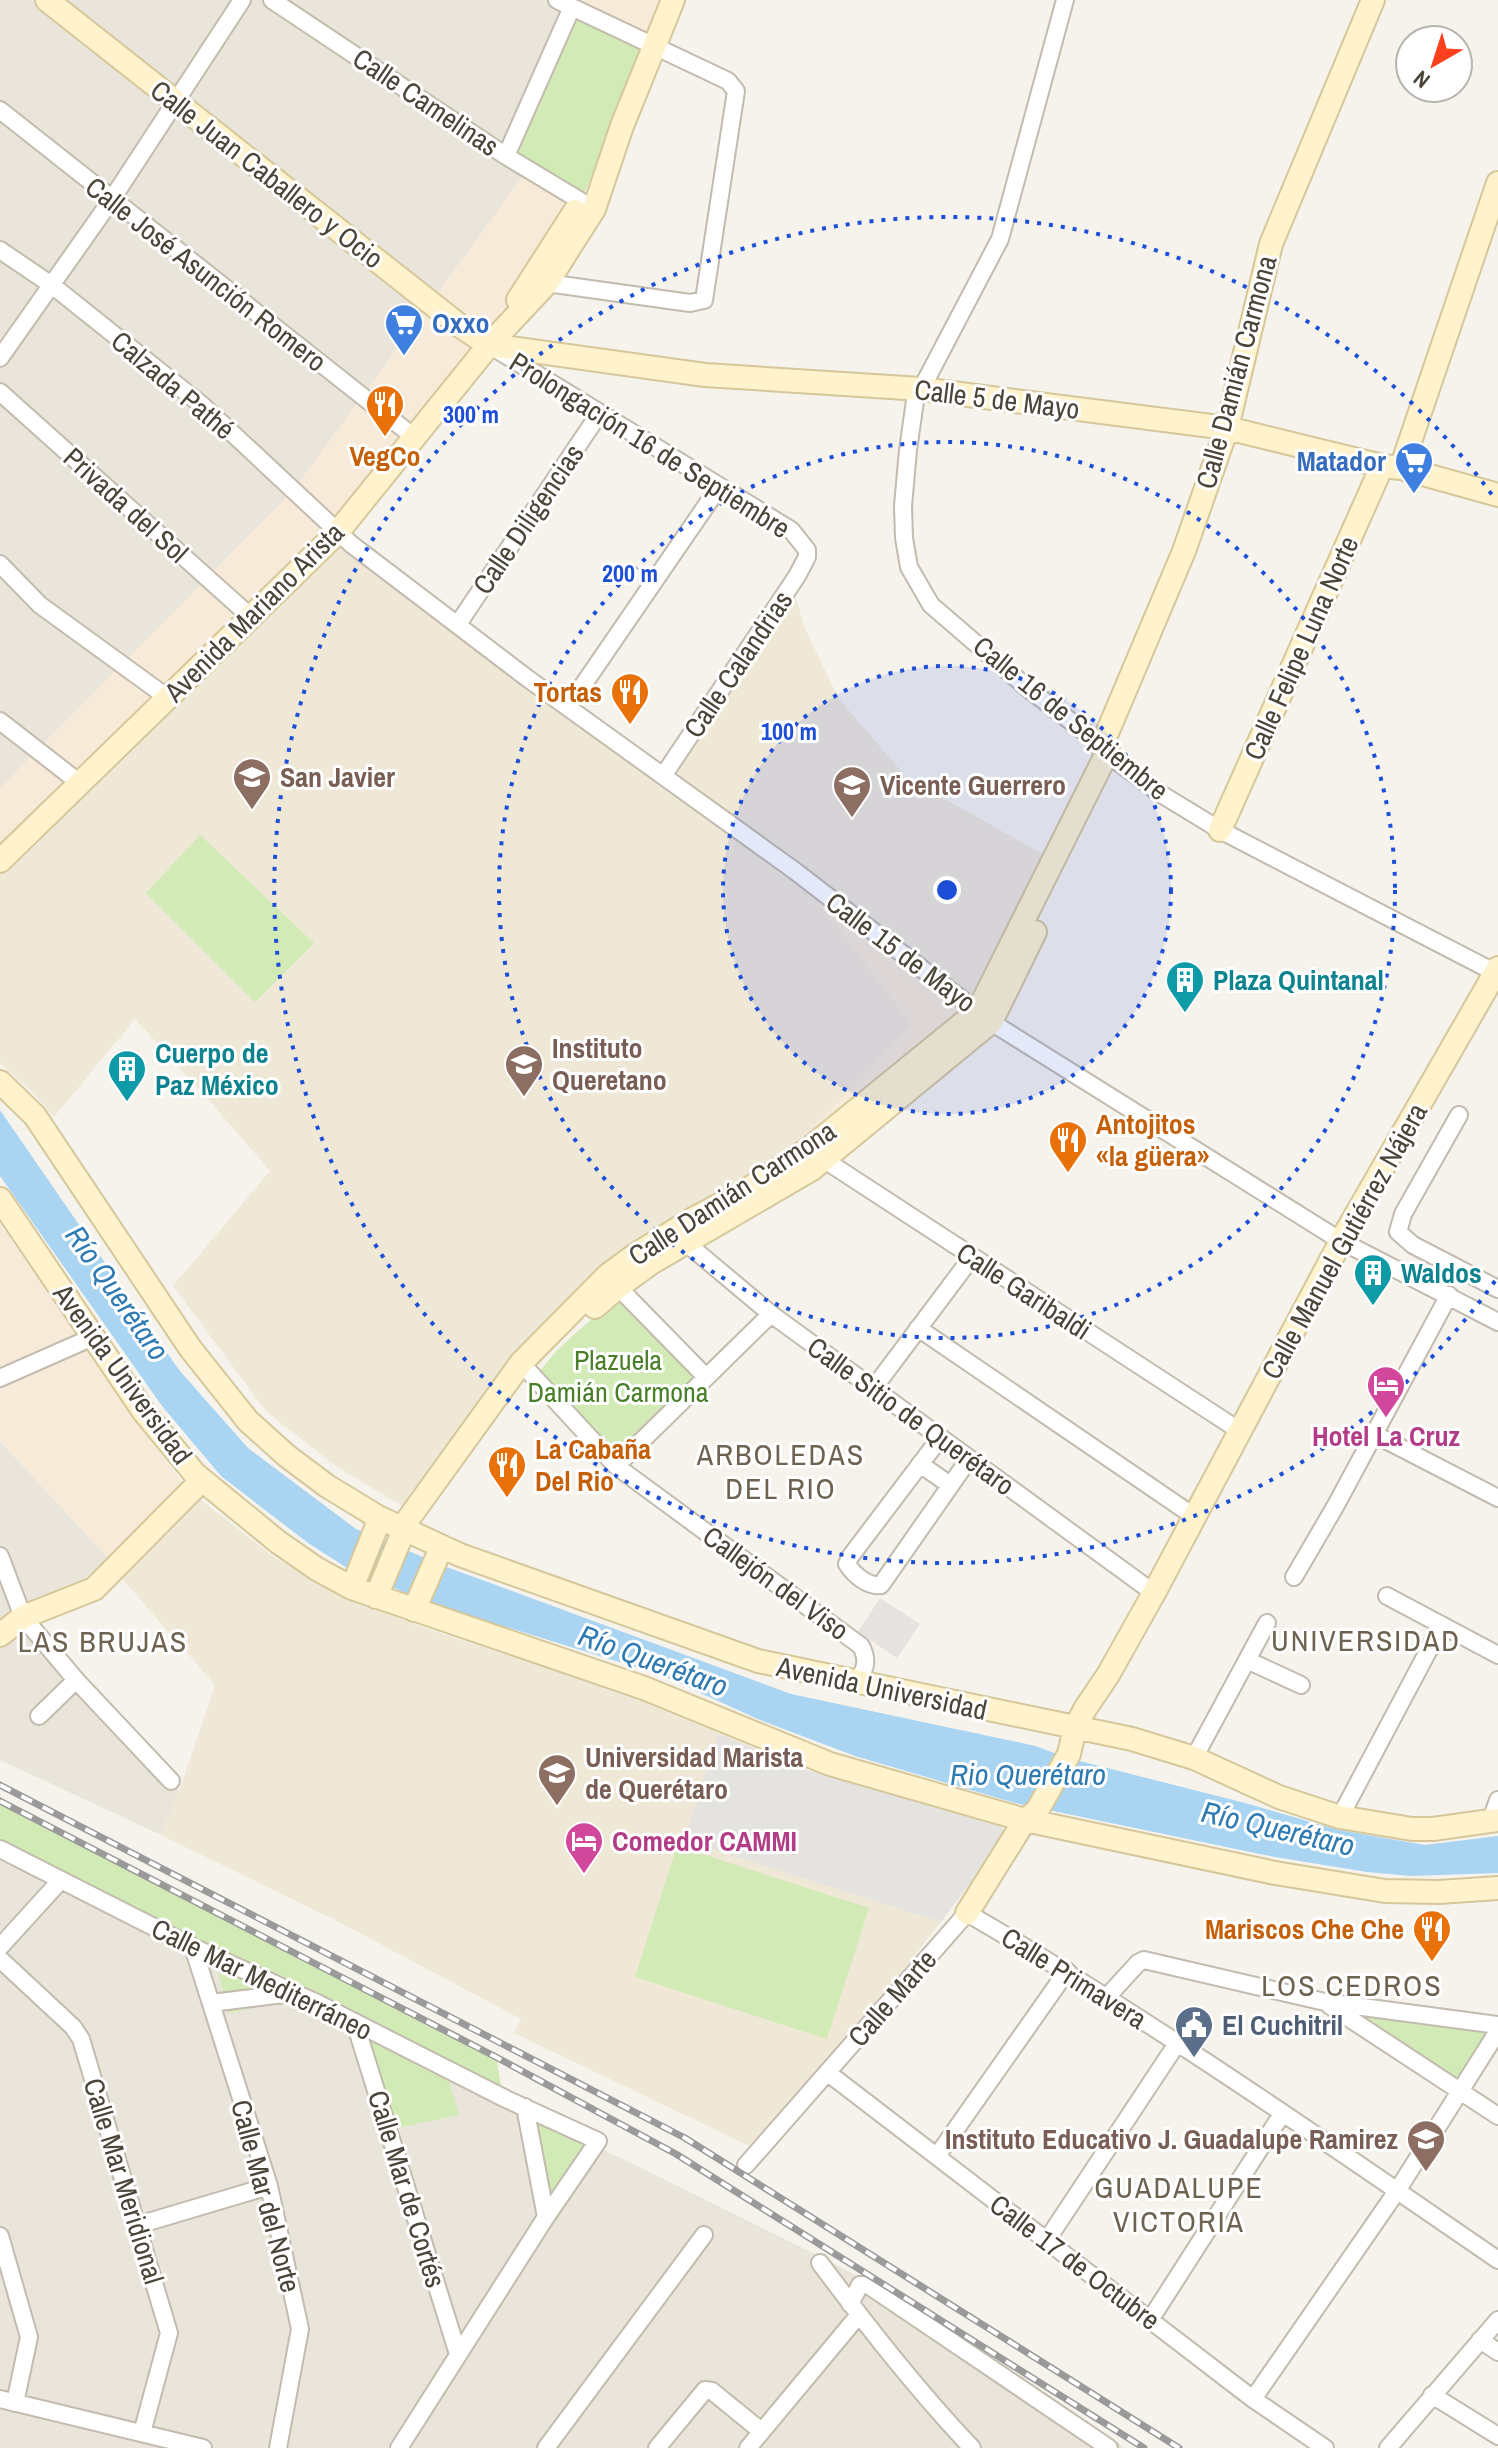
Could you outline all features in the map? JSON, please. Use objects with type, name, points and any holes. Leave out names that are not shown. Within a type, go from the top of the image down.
[{"type":"street","name":"Calle Juan Caballero y Ocio","points":[[47,0],[460,326],[489,345]]},
{"type":"street","points":[[0,358],[112,199],[242,0]]},
{"type":"street","name":"Calle Camelinas","points":[[272,0],[506,156],[588,205]]},
{"type":"street","points":[[489,345],[547,283],[588,205],[622,126],[650,44],[659,0]]},
{"type":"street","points":[[650,44],[673,0]]},
{"type":"street","name":"Calle 16 de Septiembre","points":[[1065,0],[1000,239],[915,401],[903,506],[909,567],[931,605],[1030,690],[1161,794],[1220,830],[1497,972]]},
{"type":"street","name":"Calle Damián Carmona","points":[[526,1368],[678,1237],[744,1192],[816,1154],[984,1016],[1109,753],[1227,428],[1271,244],[1373,0]]},
{"type":"street","points":[[506,156],[565,3],[728,81],[736,91],[704,300],[690,303],[547,283]]},
{"type":"street","name":"Calle José Asunción Romero","points":[[0,110],[414,437]]},
{"type":"street","name":"Calle Felipe Luna Norte","points":[[1220,830],[1392,467],[1498,183]]},
{"type":"street","points":[[489,345],[588,205]]},
{"type":"street","name":"Calzada Pathé","points":[[0,250],[53,286],[202,405],[337,533]]},
{"type":"street","name":"Calle 5 de Mayo","points":[[489,345],[705,375],[921,389],[1227,428],[1498,495]]},
{"type":"street","name":"Prolongación 16 de Septiembre","points":[[489,345],[791,530],[807,550]]},
{"type":"street","name":"Avenida Mariano Arista","points":[[0,861],[337,533],[489,345]]},
{"type":"street","name":"Privada del Sol","points":[[0,392],[252,618]]},
{"type":"street","name":"Calle Diligencias","points":[[458,624],[599,414]]},
{"type":"street","points":[[568,707],[719,487]]},
{"type":"street","name":"Calle 15 de Mayo","points":[[337,533],[568,707],[795,871],[984,1016],[1341,1241],[1498,1322]]},
{"type":"street","name":"Calle Calandrias","points":[[663,776],[797,576],[807,550]]},
{"type":"street","points":[[0,564],[40,605],[168,698]]},
{"type":"street","points":[[0,721],[81,784]]},
{"type":"street","name":"Calle Manuel Gutiérrez Nájera","points":[[1031,1816],[1069,1754],[1075,1728],[1154,1593],[1341,1241],[1497,972]]},
{"type":"street","name":"Avenida Universidad","points":[[0,1082],[35,1116],[190,1348],[248,1421],[376,1526],[408,1537],[440,1554],[758,1661],[856,1684],[1132,1739],[1194,1758],[1279,1797],[1340,1817],[1412,1829],[1494,1821]]},
{"type":"street","points":[[1459,1115],[1403,1214],[1398,1232],[1413,1245],[1498,1289]]},
{"type":"street","name":"Calle Garibaldi","points":[[816,1154],[1240,1431]]},
{"type":"street","name":"Avenida Universidad","points":[[0,1199],[144,1412],[201,1481],[317,1569],[644,1688],[830,1764],[1031,1816],[1275,1873],[1385,1891],[1439,1892],[1498,1888]]},
{"type":"street","name":"Calle Damián Carmona","points":[[385,1595],[408,1537],[501,1411],[526,1368],[608,1275],[678,1237]]},
{"type":"street","name":"Calle Sitio de Querétaro","points":[[678,1237],[771,1314],[877,1382],[940,1438],[1154,1593]]},
{"type":"street","points":[[877,1382],[972,1257]]},
{"type":"street","points":[[618,1287],[706,1377]]},
{"type":"street","points":[[1294,1577],[1449,1295]]},
{"type":"street","points":[[616,1466],[771,1314]]},
{"type":"street","points":[[918,1328],[1195,1517]]},
{"type":"street","points":[[0,1378],[93,1337]]},
{"type":"street","name":"Callejón del Viso","points":[[526,1368],[616,1466],[861,1646],[867,1656],[856,1684]]},
{"type":"street","points":[[1374,1434],[1498,1498]]},
{"type":"street","points":[[940,1438],[850,1557],[847,1564],[869,1584],[881,1585],[969,1459]]},
{"type":"street","points":[[920,1464],[950,1485]]},
{"type":"street","points":[[0,1635],[23,1617],[94,1589],[201,1481]]},
{"type":"street","points":[[355,1581],[376,1526]]},
{"type":"street","points":[[416,1605],[440,1554]]},
{"type":"street","points":[[0,1556],[23,1617],[76,1680],[171,1781]]},
{"type":"street","points":[[1387,1596],[1498,1655]]},
{"type":"street","points":[[1194,1758],[1267,1623]]},
{"type":"street","points":[[1340,1817],[1442,1625]]},
{"type":"street","points":[[1247,1660],[1301,1685]]},
{"type":"street","points":[[39,1716],[76,1680]]},
{"type":"street","points":[[1494,1821],[1498,1800]]},
{"type":"street","name":"Calle Marte","points":[[746,2165],[967,1913],[1031,1816]]},
{"type":"street","name":"Calle Mar Mediterráneo","points":[[0,1849],[193,1947],[598,2141],[399,2448]]},
{"type":"street","points":[[0,1947],[60,1881]]},
{"type":"street","name":"Calle Primavera","points":[[967,1913],[1067,1971],[1178,2042],[1498,2260]]},
{"type":"street","name":"Calle Mar del Norte","points":[[193,1947],[269,2186],[300,2329],[278,2448]]},
{"type":"street","name":"Calle Mar Meridional","points":[[0,1959],[73,2027],[81,2039],[138,2225],[169,2333],[142,2433]]},
{"type":"street","points":[[1107,1997],[1144,1960],[1325,2002],[1498,2025]]},
{"type":"street","points":[[937,2156],[1067,1971]]},
{"type":"street","points":[[211,2003],[294,1993]]},
{"type":"street","points":[[1325,2002],[1498,2116]]},
{"type":"street","name":"Calle Mar de Cortés","points":[[355,2023],[458,2354]]},
{"type":"street","points":[[1253,2399],[1397,2191],[1498,2031]]},
{"type":"street","points":[[1047,2240],[1178,2042]]},
{"type":"street","name":"Calle 17 de Octubre","points":[[828,2073],[1253,2399],[1325,2448]]},
{"type":"street","points":[[525,2107],[546,2217]]},
{"type":"street","points":[[1150,2320],[1282,2114]]},
{"type":"street","points":[[138,2225],[269,2186]]},
{"type":"street","points":[[546,2448],[704,2235]]},
{"type":"street","points":[[0,2236],[29,2337],[8,2401],[203,2448]]},
{"type":"street","points":[[820,2263],[854,2310],[972,2448]]},
{"type":"street","points":[[748,2448],[854,2310],[860,2285],[868,2285],[1109,2448]]},
{"type":"street","points":[[1394,2446],[1432,2395],[1498,2320]]},
{"type":"street","points":[[1480,2340],[1498,2352]]},
{"type":"street","points":[[657,2448],[705,2390],[712,2391],[761,2431]]},
{"type":"street","points":[[1432,2395],[1498,2436]]},
{"type":"shaded area","points":[[0,0],[578,0],[572,7],[528,169],[432,304],[292,492],[0,788]]},
{"type":"shaded area","points":[[578,0],[659,0],[645,41],[572,7]]},
{"type":"shaded area","points":[[528,169],[581,201],[489,345],[349,519],[0,861],[0,788],[292,492]]},
{"type":"shaded area","points":[[337,533],[663,776],[792,585],[805,629],[839,699],[906,777],[1055,861],[978,1011],[798,875],[912,1025],[790,1151],[608,1275],[414,1513],[337,1467],[266,1411],[173,1286],[270,1171],[135,1019],[54,1117],[0,1063],[0,861]]},
{"type":"shaded area","points":[[795,871],[978,1011],[790,1151]]},
{"type":"shaded area","points":[[0,1224],[182,1483],[108,1558],[0,1440]]},
{"type":"shaded area","points":[[0,1441],[108,1558],[80,1583],[13,1614],[179,1791],[161,1835],[0,1760]]},
{"type":"shaded area","name":"Universidad Marista de Querétaro","points":[[197,1497],[274,1557],[348,1599],[425,1628],[646,1700],[803,1769],[1006,1835],[904,1970],[749,2146],[514,2033],[521,2019],[337,1921],[161,1835],[215,1685],[118,1574]]},
{"type":"shaded area","points":[[880,1598],[920,1624],[897,1658],[858,1632]]},
{"type":"shaded area","points":[[718,1734],[803,1769],[999,1823],[1006,1835],[941,1922],[684,1840]]},
{"type":"shaded area","points":[[0,1861],[827,2260],[1125,2448],[0,2448]]},
{"type":"green space","points":[[572,7],[645,41],[581,201],[506,156]]},
{"type":"green space","points":[[200,835],[314,943],[255,1002],[146,893]]},
{"type":"green space","name":"Plazuela Damián Carmona","points":[[617,1296],[697,1377],[616,1456],[539,1372],[556,1351]]},
{"type":"green space","points":[[0,1801],[496,2057],[503,2097],[446,2070],[459,2115],[396,2128],[367,2029],[0,1849]]},
{"type":"green space","points":[[677,1846],[869,1908],[827,2039],[635,1977]]},
{"type":"green space","points":[[215,1961],[298,1999],[229,2013]]},
{"type":"green space","points":[[1335,2006],[1492,2030],[1460,2084]]},
{"type":"green space","points":[[526,2107],[596,2141],[546,2213]]},
{"type":"water","name":"Rio Querétaro","points":[[0,1110],[179,1370],[248,1448],[356,1529],[444,1566],[791,1694],[1036,1746],[1064,1757],[1339,1830],[1425,1845],[1498,1836],[1498,1873],[1411,1876],[1367,1872],[1275,1857],[1015,1803],[855,1756],[760,1720],[661,1675],[432,1604],[347,1568],[308,1543],[221,1476],[162,1406],[0,1176]]},
{"type":"railway","points":[[0,1785],[685,2138],[1179,2448]]},
{"type":"railway","points":[[0,1801],[496,2057],[676,2154],[1144,2448]]},
{"type":"place","name":"Oxxo","points":[[404,357]]},
{"type":"place","name":"VegCo","points":[[385,438]]},
{"type":"place","name":"Matador","points":[[1414,495]]},
{"type":"place","name":"Tortas","points":[[630,726]]},
{"type":"place","name":"San Javier","points":[[252,811]]},
{"type":"place","name":"Vicente Guerrero","points":[[852,819]]},
{"type":"place","name":"Plaza Quintanal","points":[[1185,1014]]},
{"type":"place","name":"Instituto Queretano","points":[[524,1098]]},
{"type":"place","name":"Cuerpo de Paz México","points":[[127,1103]]},
{"type":"place","name":"Antojitos «la güera»","points":[[1068,1174]]},
{"type":"place","name":"Waldos","points":[[1373,1307]]},
{"type":"place","name":"Hotel La Cruz","points":[[1386,1419]]},
{"type":"place","name":"La Cabaña Del Rio","points":[[507,1499]]},
{"type":"place","name":"Universidad Marista de Querétaro","points":[[557,1807]]},
{"type":"place","name":"Comedor CAMMI","points":[[584,1875]]},
{"type":"place","name":"Mariscos Che Che","points":[[1432,1963]]},
{"type":"place","name":"El Cuchitril","points":[[1194,2059]]},
{"type":"place","name":"Instituto Educativo J. Guadalupe Ramirez","points":[[1426,2173]]},
{"type":"district","name":"ARBOLEDAS DEL RIO","points":[[781,1472]]},
{"type":"district","name":"UNIVERSIDAD","points":[[1366,1641]]},
{"type":"district","name":"LAS BRUJAS","points":[[103,1642]]},
{"type":"district","name":"LOS CEDROS","points":[[1352,1986]]},
{"type":"district","name":"GUADALUPE VICTORIA","points":[[1179,2205]]},
{"type":"water label","name":"Río Querétaro","points":[[117,1293]]},
{"type":"water label","name":"Río Querétaro","points":[[653,1661]]},
{"type":"water label","name":"Río Querétaro","points":[[1278,1829]]}]
